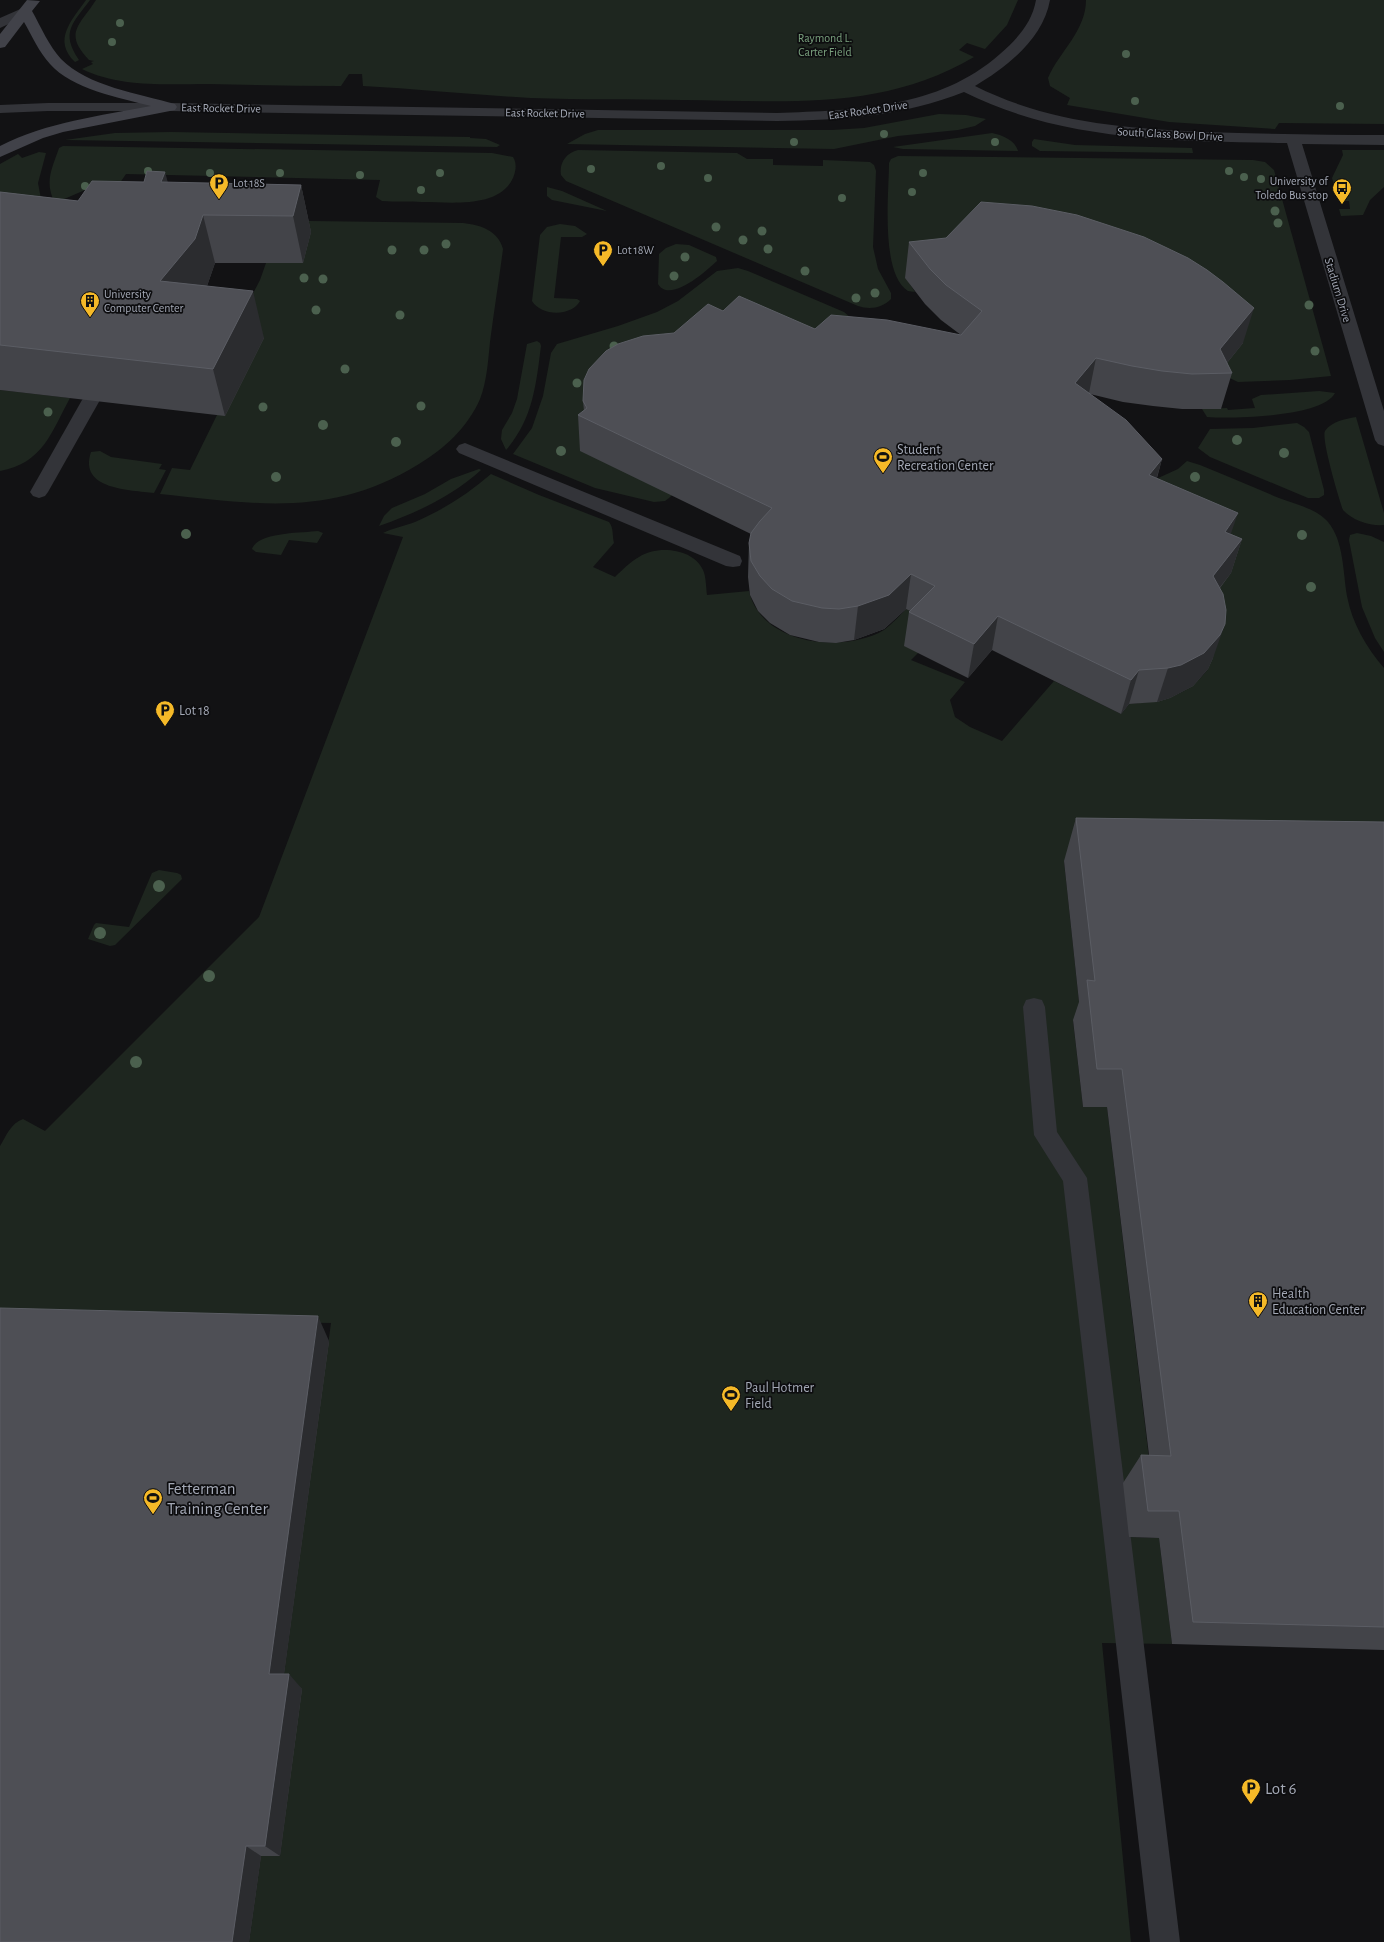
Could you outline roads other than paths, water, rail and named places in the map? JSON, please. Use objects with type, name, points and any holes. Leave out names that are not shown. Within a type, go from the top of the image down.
[{"type":"street","name":"East Rocket Drive","points":[[0,109],[48,107],[170,107],[807,116],[858,113],[901,107],[935,99],[964,86],[1007,58],[1023,41],[1034,26],[1042,8],[1043,0]]},
{"type":"street","points":[[0,24],[29,6]]},
{"type":"street","points":[[0,44],[29,6]]},
{"type":"street","points":[[29,6],[55,62],[68,73],[91,83],[170,107]]},
{"type":"street","name":"South Glass Bowl Drive","points":[[964,86],[980,95],[1019,112],[1081,127],[1175,135],[1384,140]]},
{"type":"street","points":[[0,152],[15,144],[48,132],[170,107]]},
{"type":"street","name":"Stadium Drive","points":[[1293,139],[1384,440]]},
{"type":"street","points":[[39,492],[91,400]]},
{"type":"street","points":[[465,448],[733,561]]},
{"type":"street","points":[[1034,1007],[1046,1135],[1075,1178],[1165,1942]]},
{"type":"place","name":"Lot 18S","points":[[219,200]]},
{"type":"place","name":"University of Toledo Bus stop","points":[[1342,205]]},
{"type":"place","name":"Lot 18W","points":[[603,267]]},
{"type":"place","name":"University Computer Center","points":[[90,318]]},
{"type":"place","name":"Student Recreation Center","points":[[883,474]]},
{"type":"place","name":"Lot 18","points":[[165,727]]},
{"type":"place","name":"Health Education Center","points":[[1258,1318]]},
{"type":"place","name":"Paul Hotmer Field","points":[[731,1412]]},
{"type":"place","name":"Fetterman Training Center","points":[[153,1515]]},
{"type":"place","name":"Lot 6","points":[[1251,1805]]},
{"type":"park label","name":"Raymond L. Carter Field","points":[[825,45]]}]
